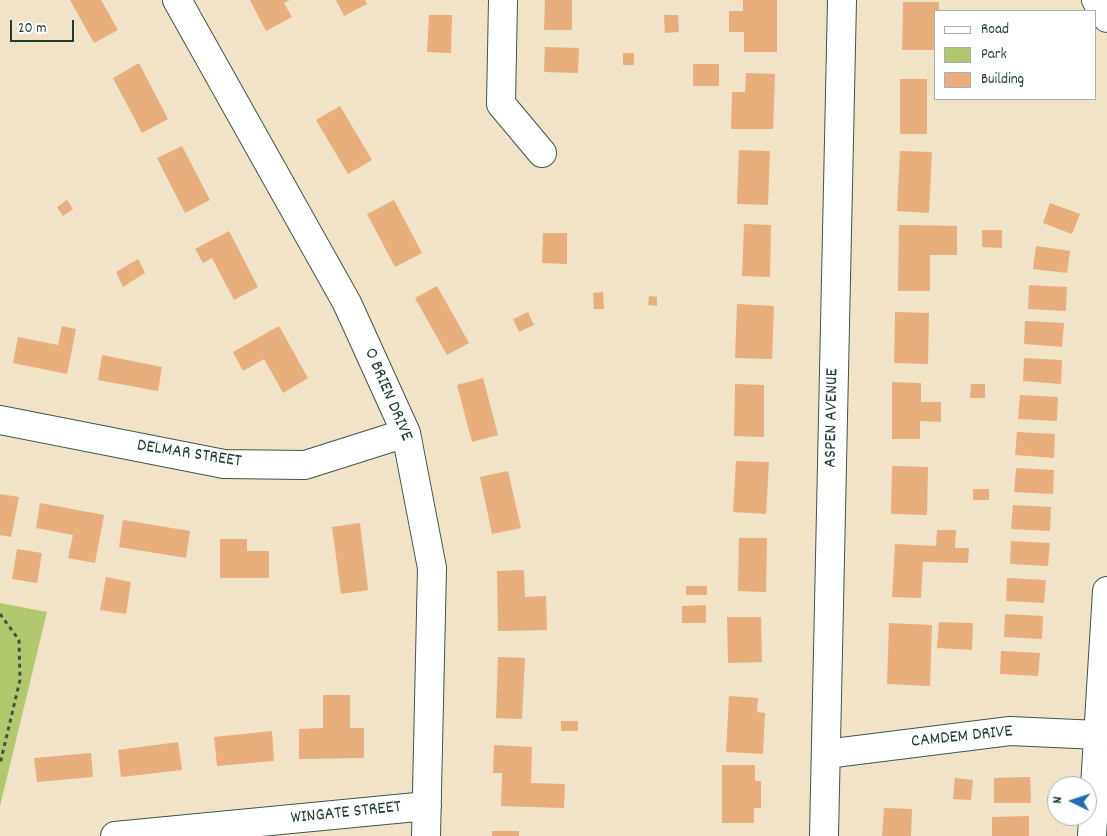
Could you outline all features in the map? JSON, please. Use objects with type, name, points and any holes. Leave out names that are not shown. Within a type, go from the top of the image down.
[{"type":"main road","name":"O BRIEN DRIVE","points":[[177,0],[347,303],[406,433],[432,568],[426,836]]},
{"type":"main road","points":[[503,0],[501,104],[542,153]]},
{"type":"main road","name":"ASPEN AVENUE","points":[[824,836],[842,0]]},
{"type":"main road","points":[[1096,0],[1107,18]]},
{"type":"main road","name":"DELMAR STREET","points":[[0,420],[224,464],[305,465],[406,433]]},
{"type":"main road","points":[[1092,836],[1107,591]]},
{"type":"main road","name":"CAMDEM DRIVE","points":[[826,754],[1010,731],[1098,734]]},
{"type":"main road","name":"WINGATE STREET","points":[[115,836],[427,806]]},
{"type":"path","points":[[0,614],[19,640],[20,680],[0,764]]},
{"type":"green space","points":[[0,603],[47,612],[0,806]]},
{"type":"building","points":[[70,0],[101,0],[118,30],[94,43]]},
{"type":"building","points":[[250,0],[290,0],[284,3],[292,17],[266,31]]},
{"type":"building","points":[[336,0],[365,0],[367,4],[344,16]]},
{"type":"building","points":[[545,0],[572,0],[572,30],[544,30]]},
{"type":"building","points":[[743,0],[777,0],[777,52],[744,52],[744,32],[729,32],[729,11],[743,11]]},
{"type":"building","points":[[903,2],[939,2],[939,10],[934,10],[934,50],[902,50]]},
{"type":"building","points":[[429,15],[452,15],[451,53],[427,52]]},
{"type":"building","points":[[664,15],[678,15],[679,32],[665,33]]},
{"type":"building","points":[[545,47],[579,48],[578,73],[544,72]]},
{"type":"building","points":[[623,53],[634,53],[634,65],[623,65]]},
{"type":"building","points":[[139,63],[168,119],[142,133],[113,78]]},
{"type":"building","points":[[693,64],[719,64],[719,86],[693,86]]},
{"type":"building","points":[[746,73],[775,74],[773,129],[731,129],[732,92],[745,92]]},
{"type":"building","points":[[900,79],[927,79],[927,134],[900,134]]},
{"type":"building","points":[[340,106],[372,160],[348,174],[316,120]]},
{"type":"building","points":[[182,146],[210,200],[185,213],[157,158]]},
{"type":"building","points":[[739,150],[770,151],[768,205],[737,204]]},
{"type":"building","points":[[900,151],[932,152],[929,213],[897,211]]},
{"type":"building","points":[[67,200],[73,209],[63,216],[57,207]]},
{"type":"building","points":[[394,200],[422,253],[395,267],[367,214]]},
{"type":"building","points":[[1050,203],[1080,214],[1072,234],[1043,223]]},
{"type":"building","points":[[744,224],[771,225],[770,277],[742,276]]},
{"type":"building","points":[[899,225],[957,226],[957,255],[930,255],[930,291],[898,291]]},
{"type":"building","points":[[982,230],[1002,230],[1002,248],[982,247]]},
{"type":"building","points":[[229,231],[258,287],[234,300],[212,258],[203,263],[195,249]]},
{"type":"building","points":[[543,233],[567,233],[567,264],[542,263]]},
{"type":"building","points":[[1036,246],[1070,251],[1067,273],[1033,269]]},
{"type":"building","points":[[138,259],[145,273],[123,287],[116,272]]},
{"type":"building","points":[[1029,285],[1067,287],[1066,311],[1028,309]]},
{"type":"building","points":[[437,286],[469,343],[447,355],[415,298]]},
{"type":"building","points":[[603,292],[604,309],[594,309],[593,293]]},
{"type":"building","points":[[649,296],[657,297],[657,306],[648,305]]},
{"type":"building","points":[[737,304],[774,306],[772,359],[735,358]]},
{"type":"building","points":[[528,312],[534,325],[519,332],[513,319]]},
{"type":"building","points":[[895,312],[929,313],[928,364],[894,363]]},
{"type":"building","points":[[1025,321],[1064,323],[1062,347],[1024,344]]},
{"type":"building","points":[[62,326],[76,329],[67,374],[13,363],[18,337],[58,345]]},
{"type":"building","points":[[279,326],[308,378],[283,393],[264,359],[243,371],[233,352]]},
{"type":"building","points":[[102,355],[162,367],[158,391],[98,380]]},
{"type":"building","points":[[1024,358],[1062,360],[1061,384],[1023,381]]},
{"type":"building","points":[[483,378],[498,435],[472,442],[457,385]]},
{"type":"building","points":[[892,382],[921,383],[921,402],[941,402],[941,422],[920,421],[920,439],[892,439]]},
{"type":"building","points":[[735,384],[764,385],[764,437],[734,436]]},
{"type":"building","points":[[971,384],[985,384],[985,398],[970,398]]},
{"type":"building","points":[[1020,395],[1058,397],[1057,421],[1018,419]]},
{"type":"building","points":[[1017,432],[1055,434],[1054,458],[1015,455]]},
{"type":"building","points":[[736,461],[769,462],[766,514],[733,512]]},
{"type":"building","points":[[892,466],[928,467],[927,515],[891,514]]},
{"type":"building","points":[[1016,468],[1054,470],[1053,494],[1014,492]]},
{"type":"building","points":[[508,471],[521,528],[492,534],[480,477]]},
{"type":"building","points":[[973,489],[989,489],[989,500],[973,500]]},
{"type":"building","points":[[0,494],[19,497],[11,537],[0,535]]},
{"type":"building","points":[[40,503],[104,515],[95,563],[68,558],[73,535],[36,528]]},
{"type":"building","points":[[1013,505],[1051,507],[1050,531],[1011,529]]},
{"type":"building","points":[[123,520],[190,531],[186,558],[119,547]]},
{"type":"building","points":[[360,523],[368,590],[341,594],[332,527]]},
{"type":"building","points":[[937,530],[956,530],[955,548],[969,548],[968,563],[923,562],[921,598],[892,597],[895,544],[936,546]]},
{"type":"building","points":[[739,538],[767,538],[766,592],[738,591]]},
{"type":"building","points":[[220,539],[247,539],[247,551],[269,551],[269,578],[220,578]]},
{"type":"building","points":[[1011,541],[1050,543],[1048,566],[1010,564]]},
{"type":"building","points":[[17,549],[42,553],[37,583],[12,579]]},
{"type":"building","points":[[524,570],[525,597],[546,596],[547,630],[498,631],[497,571]]},
{"type":"building","points":[[106,577],[131,582],[126,614],[100,610]]},
{"type":"building","points":[[1007,578],[1046,580],[1044,603],[1006,601]]},
{"type":"building","points":[[686,586],[707,586],[707,595],[686,595]]},
{"type":"building","points":[[706,605],[706,623],[682,623],[682,606]]},
{"type":"building","points":[[1005,614],[1043,616],[1042,639],[1004,637]]},
{"type":"building","points":[[727,617],[761,617],[762,662],[728,663]]},
{"type":"building","points":[[939,622],[973,623],[972,650],[937,648]]},
{"type":"building","points":[[889,623],[932,625],[930,686],[887,684]]},
{"type":"building","points":[[1001,651],[1040,653],[1038,676],[1000,674]]},
{"type":"building","points":[[498,657],[525,658],[522,719],[496,718]]},
{"type":"building","points":[[323,695],[350,695],[350,728],[364,728],[364,758],[299,759],[299,729],[323,728]]},
{"type":"building","points":[[729,696],[758,698],[757,712],[765,713],[763,754],[726,752]]},
{"type":"building","points":[[561,721],[578,721],[578,731],[561,731]]},
{"type":"building","points":[[272,731],[274,761],[217,766],[214,737]]},
{"type":"building","points":[[178,742],[182,770],[121,777],[118,750]]},
{"type":"building","points":[[494,745],[532,747],[531,783],[565,784],[564,808],[501,806],[502,773],[493,773]]},
{"type":"building","points":[[91,753],[93,777],[37,782],[34,758]]},
{"type":"building","points":[[722,765],[755,765],[755,781],[761,781],[761,808],[754,808],[754,823],[722,823]]},
{"type":"building","points":[[1030,777],[1031,803],[994,803],[994,778]]},
{"type":"building","points":[[955,778],[973,780],[971,800],[953,799]]},
{"type":"building","points":[[884,808],[912,809],[911,836],[882,836]]},
{"type":"building","points":[[1029,816],[1029,836],[992,836],[992,817]]},
{"type":"building","points":[[492,831],[519,831],[519,836],[492,836]]}]
